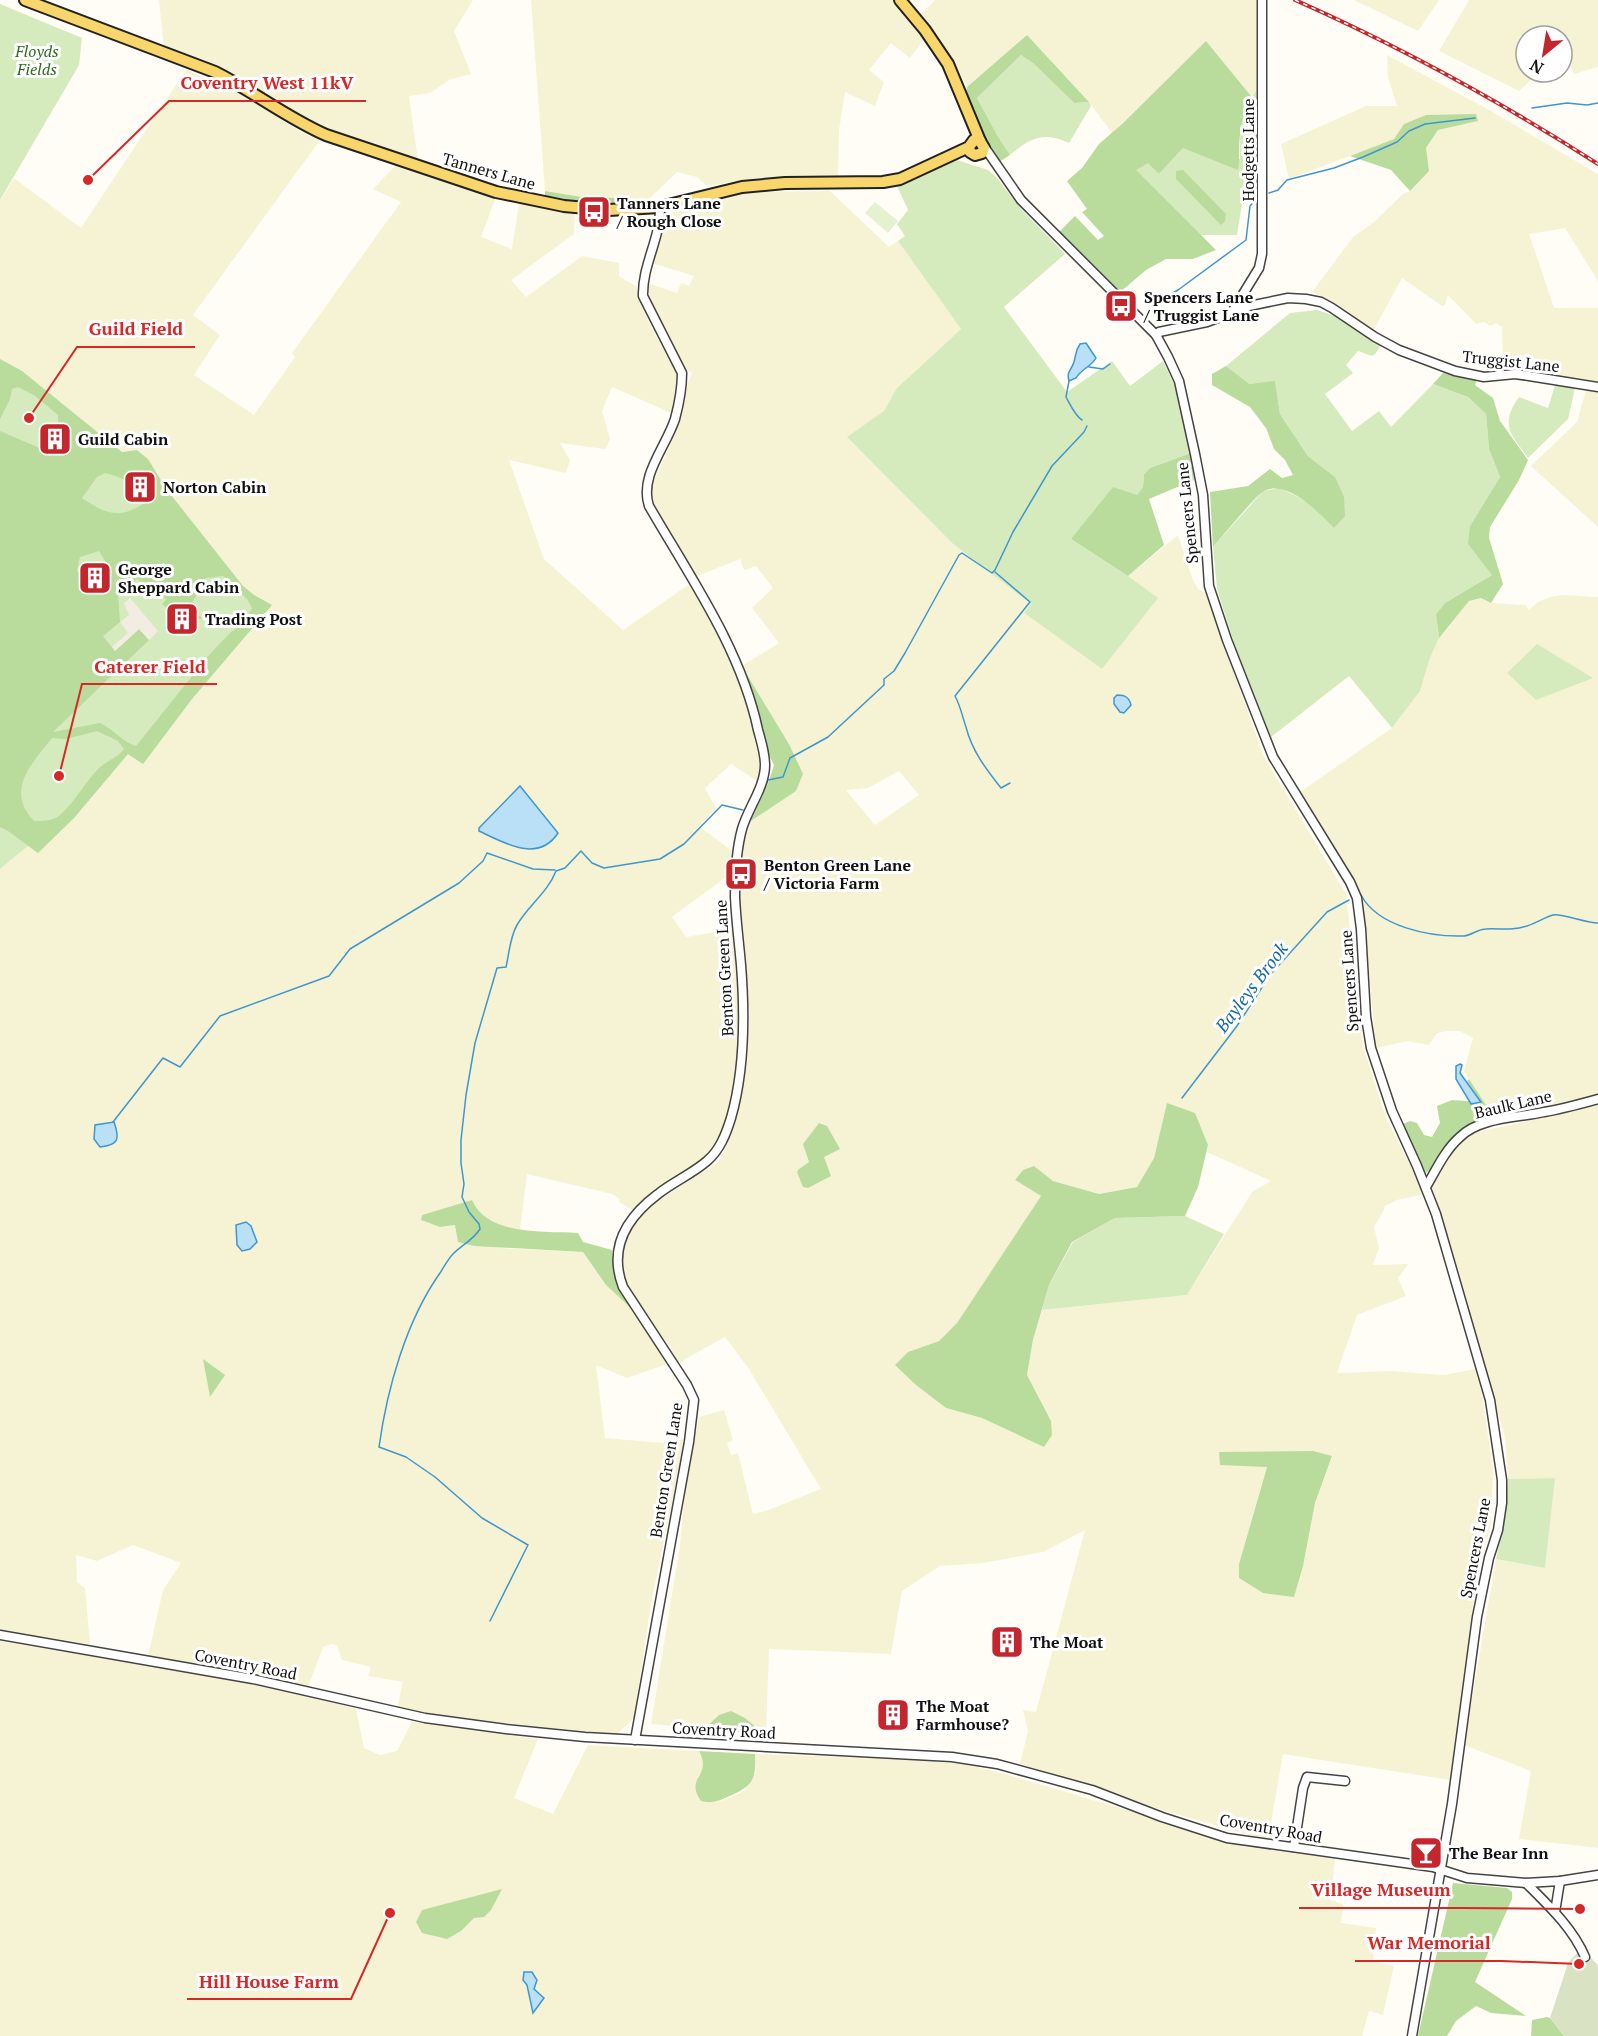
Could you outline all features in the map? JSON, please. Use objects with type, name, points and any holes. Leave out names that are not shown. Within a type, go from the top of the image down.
[{"type":"main road","name":"Tanners Lane","points":[[25,0],[215,72],[312,128],[371,151],[496,192],[530,200],[609,210],[660,207],[742,186],[883,182],[900,179],[973,151],[972,141],[982,143]]},
{"type":"main road","name":"Spencers Lane","points":[[900,0],[925,30],[948,64],[982,143]]},
{"type":"street","name":"Hodgetts Lane","points":[[1232,312],[1259,268],[1262,254],[1262,1]]},
{"type":"street","name":"Spencers Lane","points":[[982,143],[1029,209],[1156,335],[1179,381],[1203,495],[1209,586],[1227,640],[1273,757],[1340,865],[1357,898],[1366,1017],[1371,1048],[1392,1112],[1436,1214],[1490,1400],[1502,1480],[1502,1503],[1498,1530],[1489,1558],[1477,1617],[1441,1871],[1412,2036]]},
{"type":"street","name":"Spencers Lane","points":[[973,151],[999,169]]},
{"type":"street","name":"Benton Green Lane","points":[[635,1740],[694,1400],[687,1385],[623,1287],[616,1258],[624,1231],[638,1212],[658,1194],[706,1162],[719,1147],[731,1118],[738,1088],[744,1025],[735,874],[742,830],[762,781],[765,766],[755,715],[744,679],[698,590],[649,506],[646,496],[648,477],[674,419],[682,384],[682,373],[643,296],[642,283],[661,219],[660,207]]},
{"type":"street","points":[[1243,295],[1249,306]]},
{"type":"street","name":"Truggist Lane","points":[[1156,335],[1159,332],[1207,322],[1249,306],[1288,298],[1306,298],[1321,302],[1383,342],[1417,358],[1446,368],[1484,376],[1515,374],[1598,387]]},
{"type":"street","name":"Baulk Lane","points":[[1426,1187],[1443,1157],[1459,1137],[1467,1131],[1481,1125],[1598,1099]]},
{"type":"street","name":"Coventry Road","points":[[0,1635],[253,1678],[425,1718],[585,1737],[952,1756],[997,1764],[1092,1790],[1162,1817],[1227,1838],[1433,1868],[1467,1878],[1526,1883],[1598,1875]]},
{"type":"street","points":[[1294,1848],[1303,1788],[1307,1776],[1345,1781]]},
{"type":"street","points":[[1555,1912],[1560,1881]]},
{"type":"street","points":[[1526,1883],[1555,1912],[1581,1946],[1585,1957]]},
{"type":"shaded area","points":[[159,0],[473,0],[454,31],[471,74],[451,79],[430,93],[409,96],[418,161],[361,144],[308,122],[164,48]]},
{"type":"shaded area","points":[[531,0],[894,0],[925,38],[910,58],[891,43],[869,70],[884,82],[875,106],[845,92],[839,130],[838,178],[764,177],[707,186],[697,177],[677,172],[649,199],[582,197],[545,191]]},
{"type":"shaded area","points":[[935,0],[1256,0],[1256,91],[1251,96],[1206,41],[1112,133],[1089,102],[1027,35],[967,87],[950,54],[920,16]]},
{"type":"shaded area","points":[[1354,0],[1439,0],[1418,31]]},
{"type":"shaded area","points":[[1469,0],[1598,0],[1598,67],[1574,74],[1574,24],[1514,24],[1514,84],[1527,84],[1519,91],[1439,51]]},
{"type":"shaded area","points":[[1387,55],[1491,111],[1598,174],[1598,281],[1565,228],[1529,234],[1554,308],[1598,308],[1598,382],[1503,368],[1502,327],[1496,323],[1490,326],[1484,322],[1476,324],[1448,295],[1445,305],[1442,306],[1402,278],[1373,331],[1328,300],[1312,292],[1353,237],[1374,222],[1403,194],[1410,191],[1426,148],[1438,130],[1478,121],[1476,115],[1426,115],[1404,124],[1394,139],[1289,179],[1281,144],[1366,106],[1397,106],[1388,77]]},
{"type":"shaded area","points":[[186,70],[232,89],[303,133],[320,140],[193,315],[220,335],[194,375],[254,415],[295,357],[292,353],[401,202],[373,189],[395,166],[496,197],[481,237],[512,249],[519,203],[575,214],[574,234],[511,280],[526,297],[582,256],[619,263],[619,276],[637,287],[640,302],[653,331],[677,374],[678,383],[671,413],[612,387],[602,411],[610,439],[605,449],[560,443],[570,460],[566,473],[509,460],[544,559],[623,630],[691,583],[732,666],[747,705],[757,738],[759,782],[731,764],[705,788],[716,808],[699,826],[732,851],[730,874],[672,917],[686,937],[733,929],[740,1031],[732,1094],[722,1133],[708,1155],[691,1168],[654,1189],[634,1211],[619,1202],[620,1199],[612,1194],[527,1174],[520,1230],[494,1223],[476,1210],[472,1200],[422,1215],[421,1220],[440,1227],[455,1225],[500,1248],[583,1252],[606,1285],[635,1312],[670,1363],[627,1378],[596,1365],[605,1438],[663,1443],[685,1439],[651,1603],[634,1718],[617,1734],[535,1727],[397,1709],[403,1682],[368,1676],[371,1667],[342,1660],[337,1646],[332,1644],[323,1647],[308,1687],[252,1674],[148,1656],[163,1590],[181,1563],[133,1545],[97,1561],[76,1555],[77,1582],[85,1588],[90,1644],[0,1630],[0,869],[28,846],[38,853],[74,818],[128,754],[143,764],[192,699],[272,605],[243,586],[167,490],[148,459],[137,450],[122,452],[22,371],[0,359],[0,201],[14,178],[81,228]]},
{"type":"shaded area","points":[[830,191],[889,247],[898,241],[961,329],[896,389],[884,411],[848,438],[952,543],[1031,604],[1024,613],[1102,669],[1157,598],[1128,576],[1178,535],[1193,580],[1198,589],[1206,593],[1263,755],[1346,894],[1363,1047],[1386,1118],[1425,1194],[1397,1200],[1385,1206],[1374,1227],[1379,1248],[1373,1265],[1408,1264],[1398,1278],[1406,1296],[1357,1315],[1337,1373],[1391,1371],[1444,1375],[1475,1369],[1482,1394],[1493,1470],[1491,1524],[1476,1582],[1450,1780],[1283,1754],[1268,1840],[1165,1811],[1020,1764],[1028,1731],[1023,1710],[1036,1712],[1085,1530],[1043,1552],[983,1563],[940,1566],[902,1591],[891,1654],[769,1649],[766,1735],[745,1718],[719,1715],[704,1729],[651,1724],[680,1545],[685,1491],[699,1417],[724,1410],[733,1440],[727,1443],[731,1455],[738,1453],[753,1514],[821,1489],[749,1369],[725,1337],[678,1363],[671,1348],[637,1305],[627,1288],[621,1264],[624,1244],[634,1223],[656,1202],[718,1162],[724,1151],[735,1120],[746,1068],[749,1025],[746,958],[738,877],[743,847],[751,821],[796,791],[789,744],[742,666],[779,643],[752,608],[773,588],[756,566],[744,570],[740,559],[695,577],[653,505],[651,487],[676,432],[692,373],[687,370],[650,303],[648,283],[677,293],[681,283],[689,286],[694,276],[652,263],[669,211],[737,192]],"holes":[[[899,771],[919,795],[875,825],[846,790],[868,788]],[[1167,1104],[1208,1145],[1207,1152],[1271,1181],[1252,1192],[1187,1295],[1042,1310],[1033,1340],[1027,1375],[1051,1421],[1044,1447],[982,1418],[946,1408],[908,1352],[939,1341],[957,1323],[1041,1196],[1015,1180],[1023,1170],[1034,1166],[1053,1181],[1099,1194],[1137,1187],[1154,1158]],[[1332,1457],[1315,1503],[1303,1566],[1239,1564],[1267,1466]]]},
{"type":"shaded area","points":[[1586,390],[1598,393],[1598,527],[1531,466],[1577,422]]},
{"type":"shaded area","points":[[1563,595],[1598,597],[1598,1095],[1494,1117],[1464,1071],[1473,1038],[1460,1031],[1447,1031],[1437,1033],[1429,1045],[1408,1041],[1376,1048],[1363,907],[1356,886],[1300,792],[1392,728],[1420,691],[1439,638],[1469,601],[1481,598],[1491,603],[1526,605],[1529,610],[1538,602]]},
{"type":"shaded area","points":[[130,598],[158,631],[149,640],[139,629],[115,651],[112,647],[128,633],[120,622],[129,615],[124,603]]},
{"type":"shaded area","points":[[1598,1102],[1598,1848],[1519,1839],[1531,1771],[1464,1745],[1496,1559],[1545,1568],[1554,1478],[1508,1479],[1505,1437],[1432,1187],[1454,1149],[1469,1134],[1555,1115]]},
{"type":"shaded area","points":[[0,1641],[296,1692],[356,1709],[364,1748],[380,1755],[397,1751],[412,1722],[538,1739],[514,1798],[553,1814],[588,1745],[699,1751],[704,1761],[703,1770],[697,1777],[722,1801],[744,1791],[756,1772],[755,1754],[906,1759],[965,1764],[1005,1774],[1246,1847],[1335,1857],[1331,1900],[1343,1904],[1341,1923],[1376,1928],[1373,1961],[1394,1966],[1383,2015],[1369,2011],[1362,2036],[0,2036]]},
{"type":"green space","name":"Floyds Fields","points":[[0,4],[82,38],[79,65],[0,200]]},
{"type":"green space","points":[[1027,35],[1089,102],[1074,103],[1034,64],[1021,55],[977,98],[1010,155],[999,162],[986,142],[966,94],[967,87]]},
{"type":"green space","points":[[1206,41],[1251,96],[1241,130],[1238,170],[1183,148],[1159,174],[1148,163],[1136,170],[1216,250],[1193,259],[1166,259],[1146,270],[1119,293],[1059,232],[1075,216],[1098,240],[1104,236],[1082,212],[1087,209],[1067,181],[1082,168],[1099,144]]},
{"type":"green space","points":[[1021,55],[1034,64],[1074,103],[1089,102],[1091,106],[1069,143],[1052,137],[1037,138],[1024,144],[1010,155],[977,98]]},
{"type":"green space","points":[[1256,91],[1258,174],[1247,173],[1237,235],[1200,235],[1135,170],[1148,162],[1159,174],[1183,148],[1240,159],[1240,132],[1244,114]]},
{"type":"green space","points":[[1476,114],[1478,121],[1438,130],[1426,148],[1429,171],[1410,191],[1391,170],[1350,156],[1394,139],[1404,124],[1426,115]]},
{"type":"green space","points":[[957,160],[988,170],[1021,209],[1065,254],[1004,307],[1067,392],[1112,361],[1130,386],[1163,361],[1175,386],[1191,453],[1150,468],[1144,474],[1143,487],[1137,495],[1071,539],[1158,598],[1102,669],[1024,613],[1031,604],[952,543],[847,437],[884,411],[896,389],[961,329],[898,241],[905,236],[897,224],[908,210],[897,186]]},
{"type":"green space","points":[[1183,170],[1226,214],[1225,221],[1221,225],[1176,179],[1176,171]]},
{"type":"green space","points":[[545,191],[582,197],[649,199],[626,205],[598,205],[545,197]]},
{"type":"green space","points":[[875,202],[898,221],[888,233],[865,213]]},
{"type":"green space","points":[[1317,310],[1335,316],[1381,345],[1372,356],[1358,351],[1346,365],[1353,373],[1325,394],[1352,431],[1379,411],[1391,427],[1433,384],[1468,397],[1486,414],[1489,449],[1500,477],[1470,526],[1492,575],[1445,603],[1436,614],[1439,638],[1420,691],[1392,728],[1349,676],[1271,737],[1235,646],[1217,589],[1213,547],[1263,491],[1280,488],[1310,503],[1334,528],[1335,477],[1308,456],[1280,414],[1275,382],[1248,384],[1226,366],[1290,313]]},
{"type":"green space","points":[[0,359],[22,371],[167,490],[243,586],[272,605],[192,699],[143,764],[128,754],[74,818],[38,853],[28,846],[0,869]]},
{"type":"green space","points":[[0,359],[22,371],[122,452],[137,450],[148,459],[167,490],[243,586],[272,605],[192,699],[143,764],[128,754],[74,818],[38,853],[0,827],[0,431],[42,449],[58,424],[58,415],[34,395],[18,387],[12,389],[10,399],[0,419]],"holes":[[[105,473],[123,479],[139,493],[144,503],[120,513],[98,508],[82,498],[97,477]],[[99,551],[112,572],[100,579],[99,575],[86,577],[80,575],[77,570],[80,557]],[[223,576],[247,599],[252,608],[242,625],[231,632],[209,655],[136,746],[100,723],[53,732],[149,640],[139,629],[115,651],[103,636],[120,622],[118,592],[138,579],[151,594],[158,588],[166,600],[162,604],[176,617],[187,616],[188,622],[202,618],[189,608],[206,578]],[[97,731],[118,741],[124,749],[99,768],[60,815],[51,820],[34,821],[22,799],[21,788],[24,778],[52,738],[66,739]]]},
{"type":"green space","points":[[1226,366],[1249,384],[1275,381],[1280,414],[1308,456],[1335,477],[1344,497],[1345,516],[1334,528],[1293,493],[1273,489],[1260,494],[1213,547],[1210,492],[1248,486],[1270,469],[1282,478],[1293,475],[1285,460],[1274,449],[1266,428],[1250,407],[1212,385],[1212,374]]},
{"type":"green space","points":[[1443,373],[1477,379],[1475,385],[1493,398],[1500,421],[1528,460],[1519,480],[1490,527],[1489,538],[1503,584],[1491,603],[1481,598],[1469,601],[1439,638],[1436,614],[1445,603],[1492,575],[1468,544],[1470,526],[1500,477],[1489,449],[1486,414],[1468,397],[1433,384]]},
{"type":"green space","points":[[1555,385],[1575,388],[1568,419],[1528,458],[1512,436],[1510,415],[1519,397],[1548,408]]},
{"type":"green space","points":[[1191,453],[1194,480],[1149,499],[1164,545],[1128,576],[1071,539],[1113,487],[1137,495],[1143,487],[1144,474],[1150,468]]},
{"type":"green space","points":[[1537,644],[1593,678],[1536,700],[1507,673]]},
{"type":"green space","points":[[746,673],[789,744],[803,774],[796,791],[751,821],[774,765],[768,753]]},
{"type":"green space","points":[[1469,1079],[1494,1117],[1460,1133],[1443,1150],[1426,1173],[1403,1124],[1410,1121],[1417,1123],[1424,1135],[1432,1137],[1440,1123],[1437,1106],[1452,1100],[1481,1102],[1467,1081]]},
{"type":"green space","points":[[1167,1103],[1195,1113],[1208,1145],[1198,1187],[1185,1216],[1115,1218],[1072,1242],[1049,1285],[1033,1340],[1027,1375],[1051,1421],[1052,1435],[1044,1447],[982,1418],[946,1408],[895,1365],[908,1352],[939,1341],[957,1323],[1041,1196],[1015,1180],[1023,1170],[1034,1166],[1053,1181],[1099,1194],[1137,1187],[1154,1158]]},
{"type":"green space","points":[[819,1123],[827,1126],[840,1149],[824,1157],[831,1176],[808,1188],[803,1187],[797,1172],[809,1162],[803,1144]]},
{"type":"green space","points":[[472,1200],[480,1212],[503,1226],[534,1231],[578,1233],[583,1242],[612,1250],[616,1279],[635,1312],[606,1285],[583,1252],[474,1246],[458,1242],[455,1225],[440,1227],[421,1220],[422,1215]]},
{"type":"green space","points":[[1185,1216],[1224,1234],[1187,1295],[1042,1310],[1049,1285],[1073,1242],[1115,1218]]},
{"type":"green space","points":[[203,1359],[225,1375],[210,1397]]},
{"type":"green space","points":[[1313,1451],[1332,1456],[1315,1503],[1303,1566],[1294,1597],[1263,1593],[1239,1578],[1239,1564],[1267,1467],[1220,1465],[1219,1452]]},
{"type":"green space","points":[[1555,1478],[1545,1568],[1496,1559],[1505,1518],[1508,1479]]},
{"type":"green space","points":[[731,1711],[745,1718],[766,1735],[704,1729],[719,1715]]},
{"type":"green space","points":[[699,1751],[755,1754],[752,1780],[745,1788],[724,1798],[713,1802],[701,1801],[695,1786],[703,1766]]},
{"type":"green space","points":[[1453,1883],[1507,1888],[1512,1892],[1512,1899],[1475,1982],[1526,2016],[1491,2013],[1476,2006],[1456,2021],[1447,2036],[1418,2036]]},
{"type":"green space","points":[[502,1889],[491,1910],[484,1917],[474,1918],[461,1931],[447,1939],[422,1933],[416,1922],[422,1910]]},
{"type":"green space","points":[[1579,1951],[1587,1954],[1598,1965],[1598,2036],[1564,2036],[1550,2018],[1568,1963]]},
{"type":"green space","points":[[1547,2017],[1564,2036],[1531,2036],[1532,2020]]},
{"type":"water","points":[[1086,343],[1096,358],[1076,378],[1069,381],[1068,373],[1077,349],[1080,344]]},
{"type":"water","points":[[1117,695],[1126,697],[1130,702],[1131,705],[1124,713],[1120,712],[1114,704],[1114,698]]},
{"type":"water","points":[[520,786],[558,833],[550,842],[541,847],[520,848],[479,831],[479,828]]},
{"type":"water","points":[[1462,1065],[1460,1073],[1481,1102],[1471,1104],[1456,1079],[1456,1066]]},
{"type":"water","points":[[114,1122],[116,1140],[111,1145],[100,1147],[94,1139],[95,1125]]},
{"type":"water","points":[[246,1222],[251,1226],[257,1242],[250,1249],[242,1251],[237,1245],[236,1225]]},
{"type":"water","points":[[524,1972],[532,1972],[537,1980],[534,1989],[544,1998],[533,2013],[527,1985],[523,1980]]},
{"type":"waterway","points":[[1532,108],[1567,103],[1587,105],[1598,103]]},
{"type":"waterway","points":[[1269,193],[1278,190],[1287,180],[1334,168],[1397,142],[1409,131],[1425,124],[1475,118]]},
{"type":"waterway","points":[[1162,299],[1178,290],[1246,240],[1250,206],[1259,195]]},
{"type":"waterway","points":[[1089,367],[1103,369],[1110,364]]},
{"type":"waterway","points":[[1069,381],[1066,397],[1082,420]]},
{"type":"waterway","points":[[761,795],[768,780],[783,777],[790,758],[828,737],[884,685],[884,679],[894,671],[905,653],[959,555],[962,553],[992,573],[995,570],[1013,532],[1052,466],[1087,426]]},
{"type":"waterway","points":[[995,572],[1030,602],[955,696],[972,744],[980,759],[1001,788],[1010,783]]},
{"type":"waterway","points":[[490,1621],[528,1545],[482,1518],[435,1477],[406,1457],[379,1447],[393,1379],[417,1312],[449,1258],[480,1229],[462,1197],[464,1184],[461,1140],[475,1043],[497,968],[506,967],[513,935],[522,918],[548,886],[556,871],[565,868],[581,851],[592,863],[604,868],[660,859],[684,844],[722,805],[743,810]]},
{"type":"waterway","points":[[113,1122],[163,1058],[180,1067],[220,1016],[329,976],[350,949],[459,883],[483,861],[487,853],[533,869],[555,870]]},
{"type":"waterway","name":"Bayleys Brook","points":[[1361,895],[1379,915],[1392,922],[1436,935],[1464,936],[1483,929],[1518,928],[1553,915],[1598,923]]},
{"type":"waterway","name":"Bayleys Brook","points":[[1182,1098],[1237,1026],[1270,975],[1327,912],[1349,900]]},
{"type":"railway","points":[[1295,0],[1450,76],[1598,164]]},
{"type":"place","name":"Coventry West 11kV","points":[[88,180]]},
{"type":"place","name":"Tanners Lane / Rough Close","points":[[594,212]]},
{"type":"place","name":"Spencers Lane / Truggist Lane","points":[[1121,306]]},
{"type":"place","name":"Guild Field","points":[[29,418]]},
{"type":"place","name":"Guild Cabin","points":[[55,439]]},
{"type":"place","name":"Norton Cabin","points":[[140,487]]},
{"type":"place","name":"George Sheppard Cabin","points":[[95,578]]},
{"type":"place","name":"Trading Post","points":[[182,619]]},
{"type":"place","name":"Caterer Field","points":[[59,776]]},
{"type":"place","name":"Benton Green Lane / Victoria Farm","points":[[741,874]]},
{"type":"place","name":"The Moat","points":[[1007,1642]]},
{"type":"place","name":"The Moat Farmhouse?","points":[[893,1715]]},
{"type":"place","name":"The Bear Inn","points":[[1426,1853]]},
{"type":"place","name":"Village Museum","points":[[1580,1909]]},
{"type":"place","name":"Hill House Farm","points":[[390,1913]]},
{"type":"place","name":"War Memorial","points":[[1579,1964]]}]
